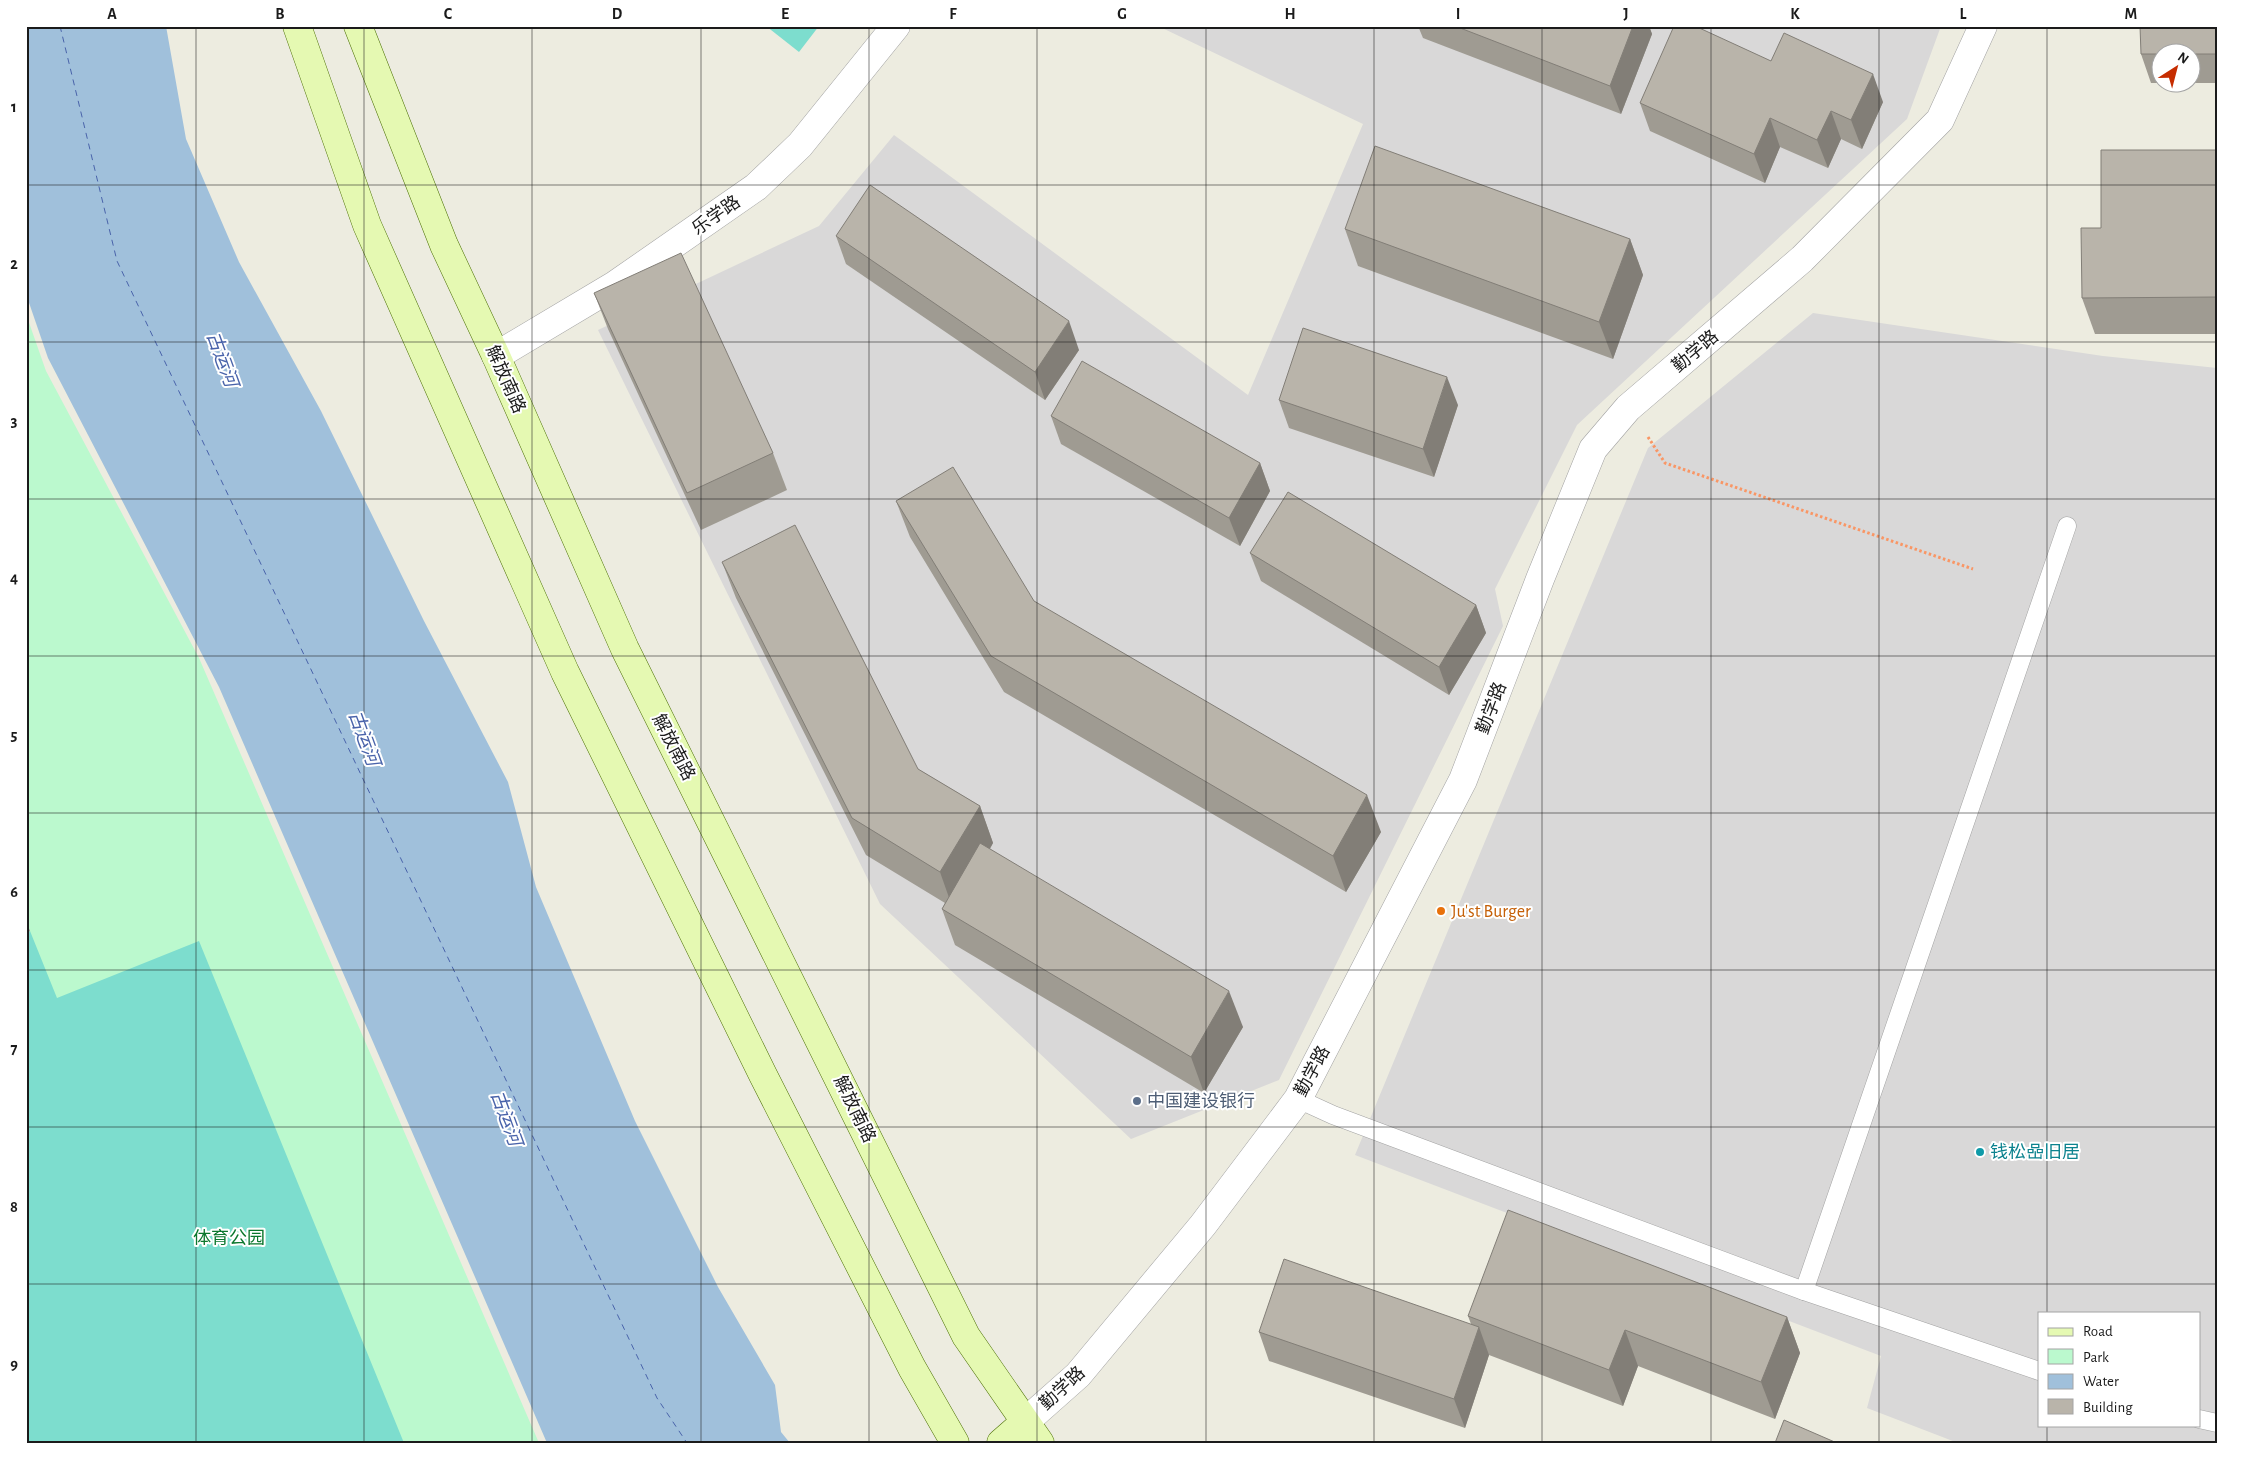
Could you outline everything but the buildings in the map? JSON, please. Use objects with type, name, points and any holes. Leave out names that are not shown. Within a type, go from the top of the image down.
[{"type":"main road","points":[[297,26],[367,225],[565,672],[763,1075],[912,1368],[955,1443]]},
{"type":"main road","name":"解放南路","points":[[358,26],[444,245],[496,356],[625,649],[966,1336],[1033,1432]]},
{"type":"main road","points":[[1001,1443],[1033,1432]]},
{"type":"street","name":"乐学路","points":[[496,356],[615,285],[756,187],[800,145],[896,26]]},
{"type":"street","name":"勤学路","points":[[1033,1432],[1203,1225],[1298,1099],[1463,780],[1540,579],[1593,449],[1628,408],[1802,259],[1940,120],[1983,26]]},
{"type":"lane","points":[[1804,1291],[2067,526]]},
{"type":"lane","points":[[1298,1099],[1333,1115],[1804,1291],[2038,1371]]},
{"type":"lane","points":[[2200,1419],[2217,1423]]},
{"type":"path","points":[[1628,408],[1666,462],[1973,569]]},
{"type":"shaded area","points":[[1158,26],[1941,26],[1907,119],[1577,425],[1495,589],[1503,626],[1279,1080],[1131,1139],[880,904],[598,330],[819,226],[894,135],[1248,395],[1363,124]]},
{"type":"shaded area","points":[[1813,313],[2103,356],[2217,368],[2217,1443],[1958,1443],[1867,1408],[1881,1356],[1355,1155],[1648,448]]},
{"type":"green space","points":[[766,26],[819,26],[799,52]]},
{"type":"green space","name":"体育公园","points":[[26,314],[46,371],[199,658],[539,1443],[26,1443]]},
{"type":"green space","points":[[30,931],[57,998],[199,941],[404,1443],[26,1443],[26,933]]},
{"type":"water","name":"古运河","points":[[26,26],[166,26],[186,139],[239,262],[321,411],[424,621],[508,782],[536,887],[635,1121],[718,1287],[775,1385],[781,1432],[790,1443],[547,1443],[219,687],[48,358],[26,294]]},
{"type":"ferry route","points":[[60,26],[117,261],[657,1398],[687,1443]]},
{"type":"place","name":"Ju'st Burger","points":[[1441,911]]},
{"type":"place","name":"中国建设银行","points":[[1137,1101]]},
{"type":"place","name":"钱松喦旧居","points":[[1980,1152]]}]
